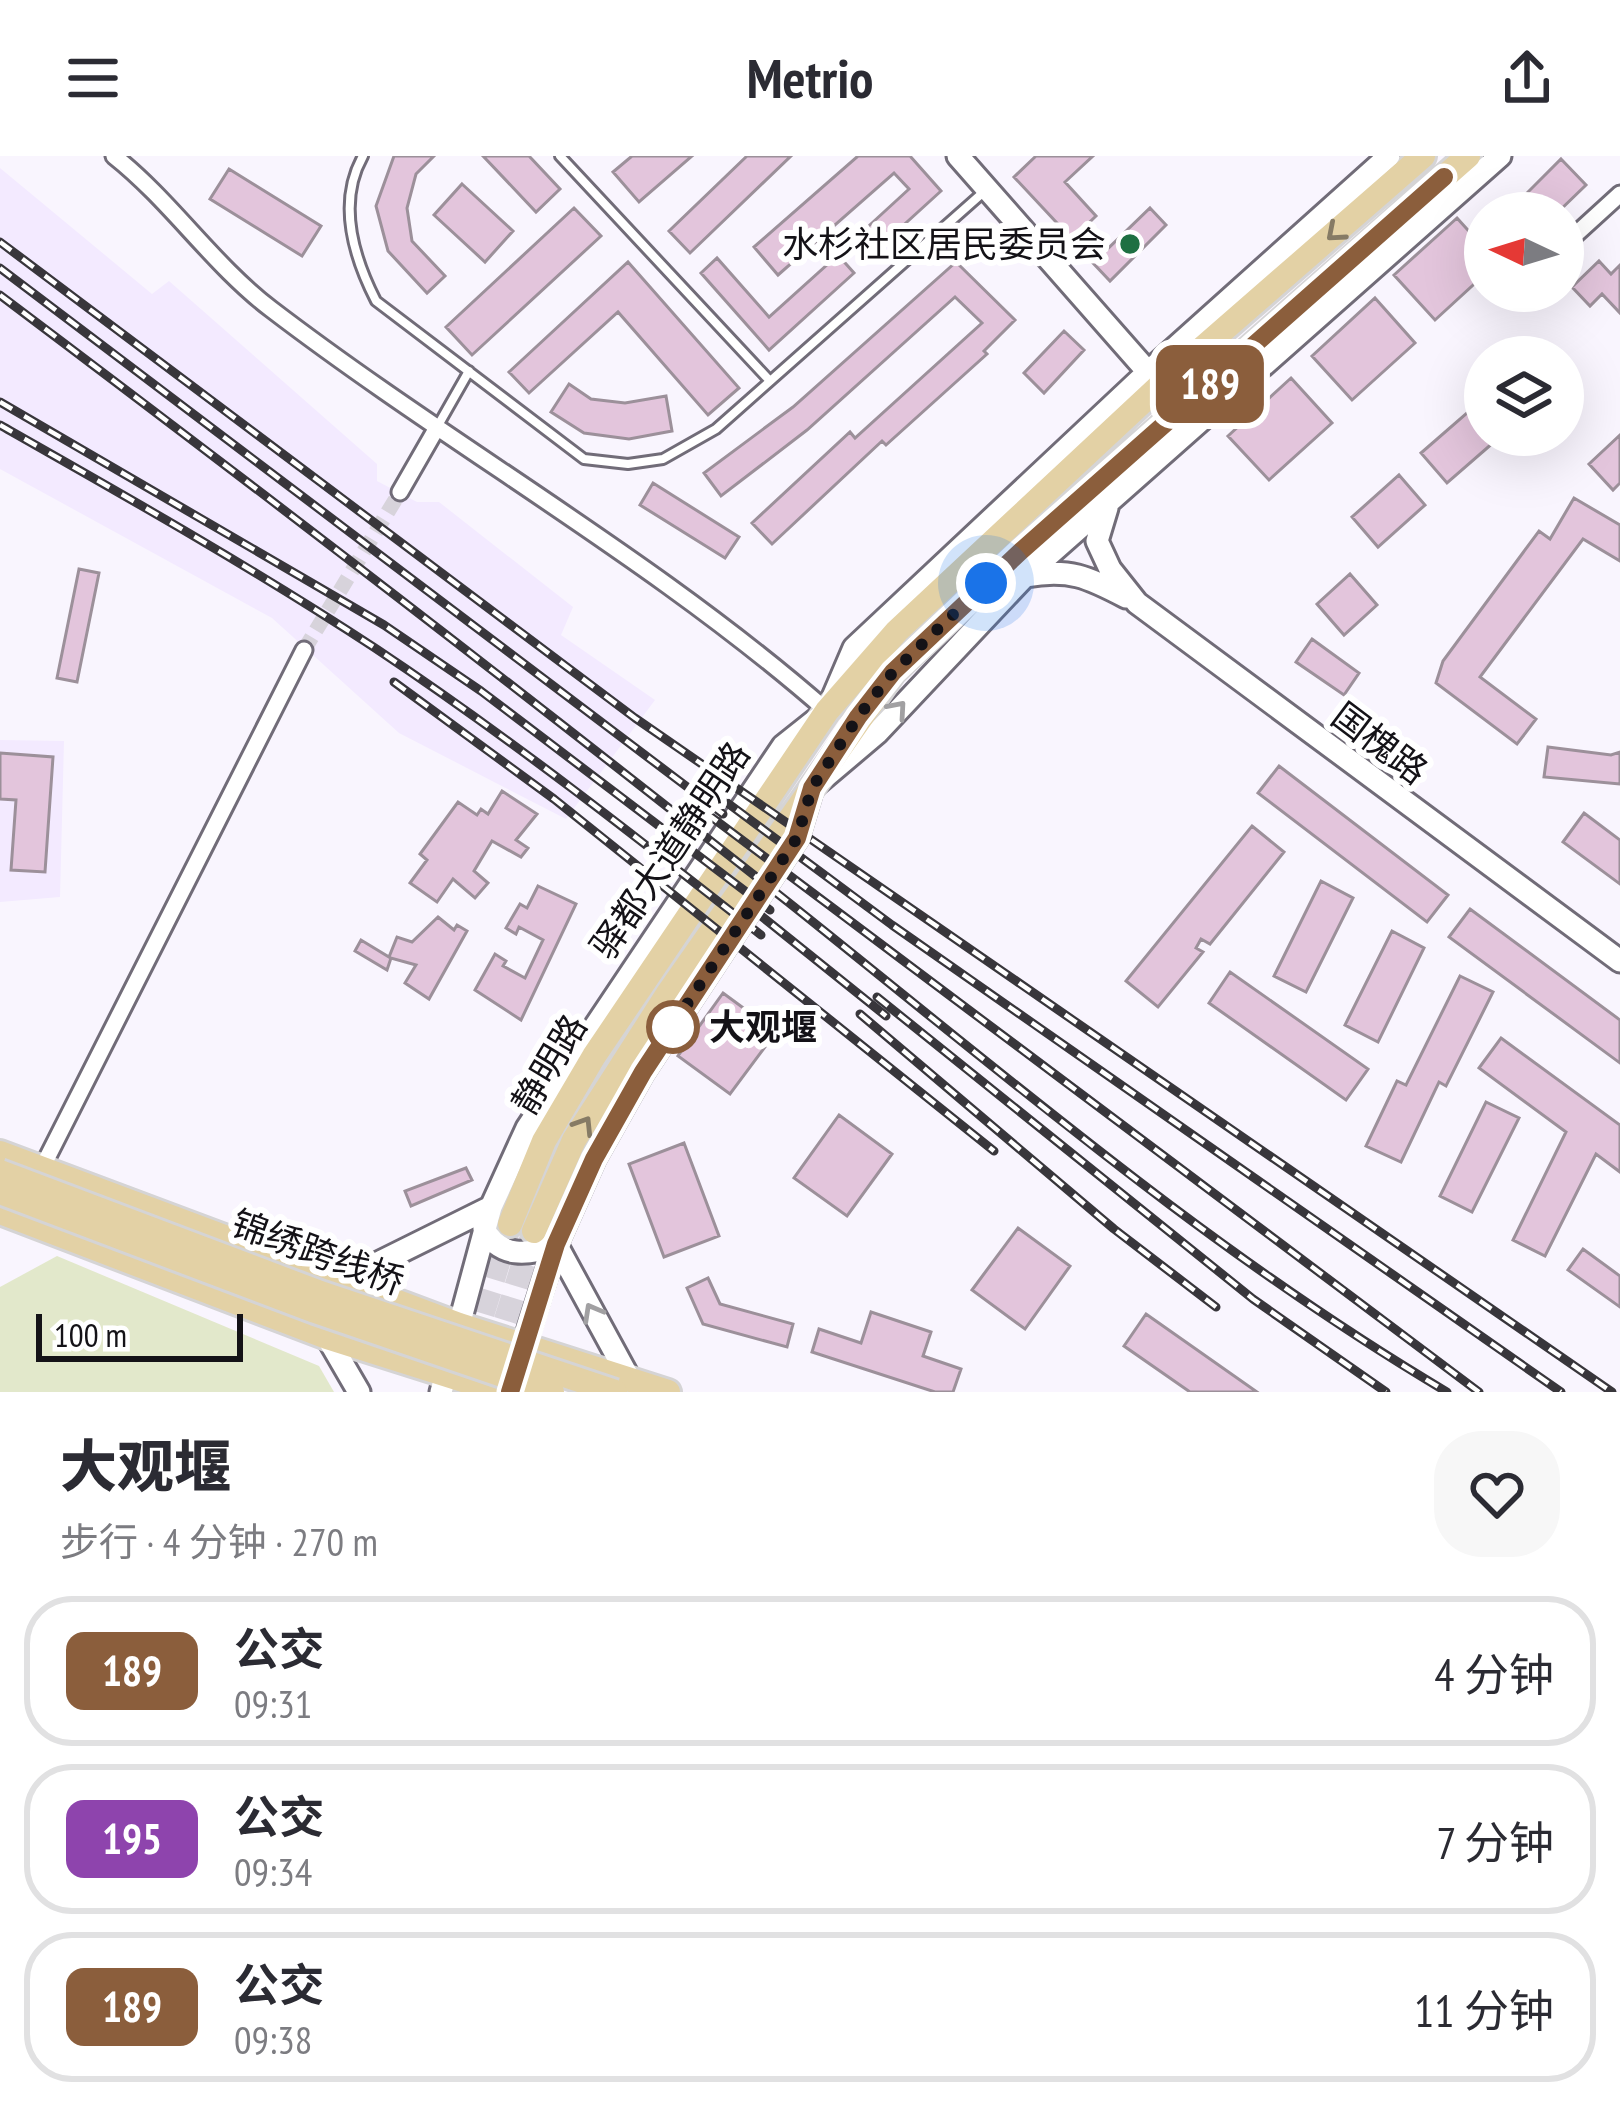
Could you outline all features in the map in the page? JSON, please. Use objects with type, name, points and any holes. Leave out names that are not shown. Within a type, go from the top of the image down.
[{"type":"main road","points":[[827,711],[897,631],[1133,411],[1423,156]]},
{"type":"main road","points":[[812,788],[858,717],[917,648],[1468,156]]},
{"type":"main road","name":"静明路","points":[[515,1227],[544,1141],[594,1056],[827,711]]},
{"type":"main road","name":"静明路","points":[[515,1227],[812,788]]},
{"type":"main road","points":[[0,1153],[622,1386],[668,1392]]},
{"type":"main road","name":"锦绣跨线桥","points":[[0,1172],[323,1294],[622,1386]]},
{"type":"main road","points":[[2,1213],[442,1383],[506,1392]]},
{"type":"main road","name":"锦绣跨线桥","points":[[2,1213],[315,1311],[552,1392]]},
{"type":"street","points":[[114,156],[264,304],[435,430],[749,642],[827,711],[854,648],[1148,372],[1389,156]]},
{"type":"street","points":[[958,156],[1148,372]]},
{"type":"street","points":[[812,788],[878,733],[1025,576],[1500,156]]},
{"type":"street","points":[[1584,227],[1620,194]]},
{"type":"street","points":[[400,492],[435,430]]},
{"type":"street","name":"国槐路","points":[[1114,496],[1097,541],[1110,569],[1137,603],[1620,961]]},
{"type":"street","points":[[1025,576],[1062,569],[1080,573],[1137,603]]},
{"type":"street","points":[[42,1168],[304,650]]},
{"type":"street","points":[[326,1274],[515,1227]]},
{"type":"street","points":[[442,1383],[459,1325],[515,1227]]},
{"type":"street","points":[[506,1392],[523,1347],[515,1227]]},
{"type":"street","points":[[515,1227],[622,1386]]},
{"type":"street","points":[[328,1337],[358,1392]]},
{"type":"lane","points":[[363,156],[351,177],[350,225],[358,265],[376,301],[584,459],[628,464],[663,459],[698,439],[987,189]]},
{"type":"lane","points":[[560,156],[770,381]]},
{"type":"lane","points":[[435,430],[470,371]]},
{"type":"shaded area","points":[[0,168],[152,294],[169,281],[377,464],[377,481],[417,502],[439,502],[573,607],[561,635],[655,700],[566,819],[399,733],[272,618],[0,469]]},
{"type":"shaded area","points":[[0,740],[64,741],[60,897],[0,902]]},
{"type":"green space","points":[[57,1256],[319,1366],[334,1392],[0,1392],[0,1287]]},
{"type":"building","points":[[394,156],[434,156],[416,174],[407,208],[412,241],[445,276],[427,293],[388,251],[376,206]]},
{"type":"building","points":[[483,156],[529,156],[560,189],[536,212]]},
{"type":"building","points":[[632,156],[692,156],[639,202],[613,172]]},
{"type":"building","points":[[747,156],[791,156],[690,253],[669,231]]},
{"type":"building","points":[[858,156],[910,156],[941,191],[875,251],[860,234],[909,189],[894,173],[778,275],[754,247]]},
{"type":"building","points":[[1036,156],[1093,156],[1065,182],[1096,216],[1072,239],[1014,177]]},
{"type":"building","points":[[1561,159],[1586,185],[1579,192],[1528,192]]},
{"type":"building","points":[[229,169],[321,226],[302,256],[210,199]]},
{"type":"building","points":[[462,184],[513,231],[485,262],[434,215]]},
{"type":"building","points":[[574,208],[601,236],[472,355],[446,327]]},
{"type":"building","name":"水杉社区居民委员会","points":[[1150,208],[1166,225],[1110,281],[1093,263]]},
{"type":"building","points":[[1457,218],[1464,226],[1464,293],[1435,320],[1394,275]]},
{"type":"building","points":[[838,255],[854,273],[769,350],[701,273],[717,258],[769,317]]},
{"type":"building","points":[[1599,261],[1611,274],[1620,265],[1620,313],[1602,294],[1590,306],[1584,300],[1584,275]]},
{"type":"building","points":[[628,262],[739,388],[708,415],[618,312],[529,393],[509,372]]},
{"type":"building","points":[[956,262],[1015,320],[984,351],[987,354],[886,445],[882,441],[772,544],[752,523],[850,432],[855,438],[982,323],[955,297],[807,430],[721,496],[704,473],[793,407]]},
{"type":"building","points":[[1375,298],[1415,343],[1352,400],[1312,356]]},
{"type":"building","points":[[1064,331],[1084,350],[1044,393],[1024,373]]},
{"type":"building","points":[[1291,378],[1332,423],[1269,480],[1228,436]]},
{"type":"building","points":[[569,384],[591,399],[625,403],[666,396],[672,431],[629,439],[584,433],[551,412]]},
{"type":"building","points":[[1464,415],[1464,456],[1478,456],[1447,483],[1421,453]]},
{"type":"building","points":[[1620,435],[1620,483],[1613,490],[1589,464]]},
{"type":"building","points":[[1399,475],[1425,505],[1378,547],[1352,517]]},
{"type":"building","points":[[653,483],[739,537],[725,558],[640,505]]},
{"type":"building","points":[[1574,498],[1620,525],[1620,561],[1583,539],[1480,677],[1536,719],[1517,744],[1436,683],[1443,661],[1539,531],[1550,539]]},
{"type":"building","points":[[79,569],[99,573],[77,682],[57,678]]},
{"type":"building","points":[[1350,574],[1377,605],[1344,635],[1317,604]]},
{"type":"building","points":[[1312,639],[1359,673],[1344,695],[1296,662]]},
{"type":"building","points":[[1548,747],[1611,755],[1620,752],[1620,784],[1544,777]]},
{"type":"building","points":[[0,753],[53,757],[45,872],[11,870],[16,800],[0,799]]},
{"type":"building","points":[[1279,766],[1448,895],[1427,922],[1258,793]]},
{"type":"building","points":[[502,791],[537,814],[516,840],[528,848],[521,857],[492,841],[474,871],[488,883],[475,898],[453,879],[437,902],[410,883],[427,860],[420,854],[458,802],[477,815],[481,809],[488,814]]},
{"type":"building","points":[[1584,813],[1620,840],[1620,884],[1563,842]]},
{"type":"building","points":[[1252,826],[1284,852],[1210,944],[1201,939],[1196,948],[1203,952],[1158,1007],[1126,981]]},
{"type":"building","points":[[1321,881],[1353,898],[1306,992],[1274,976]]},
{"type":"building","points":[[538,886],[576,904],[521,1020],[475,990],[495,954],[506,961],[503,966],[525,978],[543,940],[519,927],[516,934],[506,928],[520,904],[527,908]]},
{"type":"building","points":[[1470,909],[1620,1020],[1620,1063],[1449,937]]},
{"type":"building","points":[[438,917],[454,930],[457,925],[467,931],[429,999],[405,983],[416,965],[391,958],[387,970],[355,951],[361,940],[389,957],[397,937],[412,942]]},
{"type":"building","points":[[1392,931],[1424,948],[1378,1042],[1345,1025]]},
{"type":"building","points":[[1230,972],[1368,1069],[1346,1100],[1209,1003]]},
{"type":"building","points":[[1460,976],[1493,992],[1446,1086],[1439,1082],[1401,1162],[1366,1146],[1397,1081],[1406,1085]]},
{"type":"building","points":[[723,993],[776,1032],[730,1094],[678,1056]]},
{"type":"building","points":[[1501,1038],[1620,1125],[1620,1172],[1596,1154],[1545,1256],[1513,1240],[1566,1132],[1479,1068]]},
{"type":"building","points":[[1486,1102],[1519,1118],[1472,1212],[1440,1196]]},
{"type":"building","points":[[839,1115],[892,1154],[847,1216],[794,1178]]},
{"type":"building","points":[[684,1143],[719,1236],[664,1257],[629,1164]]},
{"type":"building","points":[[466,1168],[472,1180],[411,1206],[405,1191]]},
{"type":"building","points":[[1018,1228],[1070,1266],[1025,1329],[972,1290]]},
{"type":"building","points":[[1583,1249],[1620,1276],[1620,1307],[1568,1270]]},
{"type":"building","points":[[708,1278],[720,1304],[793,1324],[787,1347],[703,1324],[687,1288]]},
{"type":"building","points":[[871,1312],[931,1332],[923,1356],[961,1369],[953,1392],[935,1392],[812,1352],[819,1329],[861,1343]]},
{"type":"building","points":[[1146,1314],[1257,1392],[1190,1392],[1124,1346]]},
{"type":"tunnel","points":[[304,650],[400,492]]},
{"type":"tunnel","points":[[472,1348],[510,1224]]},
{"type":"tunnel","points":[[495,1355],[533,1233]]},
{"type":"railway","points":[[0,242],[635,718],[1612,1392]]},
{"type":"railway","points":[[0,268],[723,814]]},
{"type":"railway","points":[[0,295],[592,748],[1109,1159],[1274,1280],[1447,1392]]},
{"type":"railway","points":[[0,402],[384,625],[481,691],[770,910]]},
{"type":"railway","points":[[0,425],[236,561],[375,648],[523,752],[761,935]]},
{"type":"railway","points":[[394,682],[554,799],[994,1151]]},
{"type":"railway","points":[[714,793],[892,925],[1561,1392]]},
{"type":"railway","points":[[706,813],[1479,1392]]},
{"type":"railway","points":[[750,907],[886,1016]]},
{"type":"railway","points":[[877,997],[1253,1299],[1386,1392]]},
{"type":"railway","points":[[860,1014],[1114,1229],[1216,1307]]},
{"type":"bus line","name":"189","points":[[510,1392],[556,1244],[594,1159],[643,1072],[797,838],[812,788],[858,717],[893,672],[1021,551],[1444,177]]},
{"type":"place","name":"水杉社区居民委员会","points":[[1130,244]]},
{"type":"place","name":"大观堰","points":[[673,1027]]},
{"type":"route","points":[[673,1027],[668,1033],[797,838],[812,788],[858,717],[893,672],[986,583]]}]
